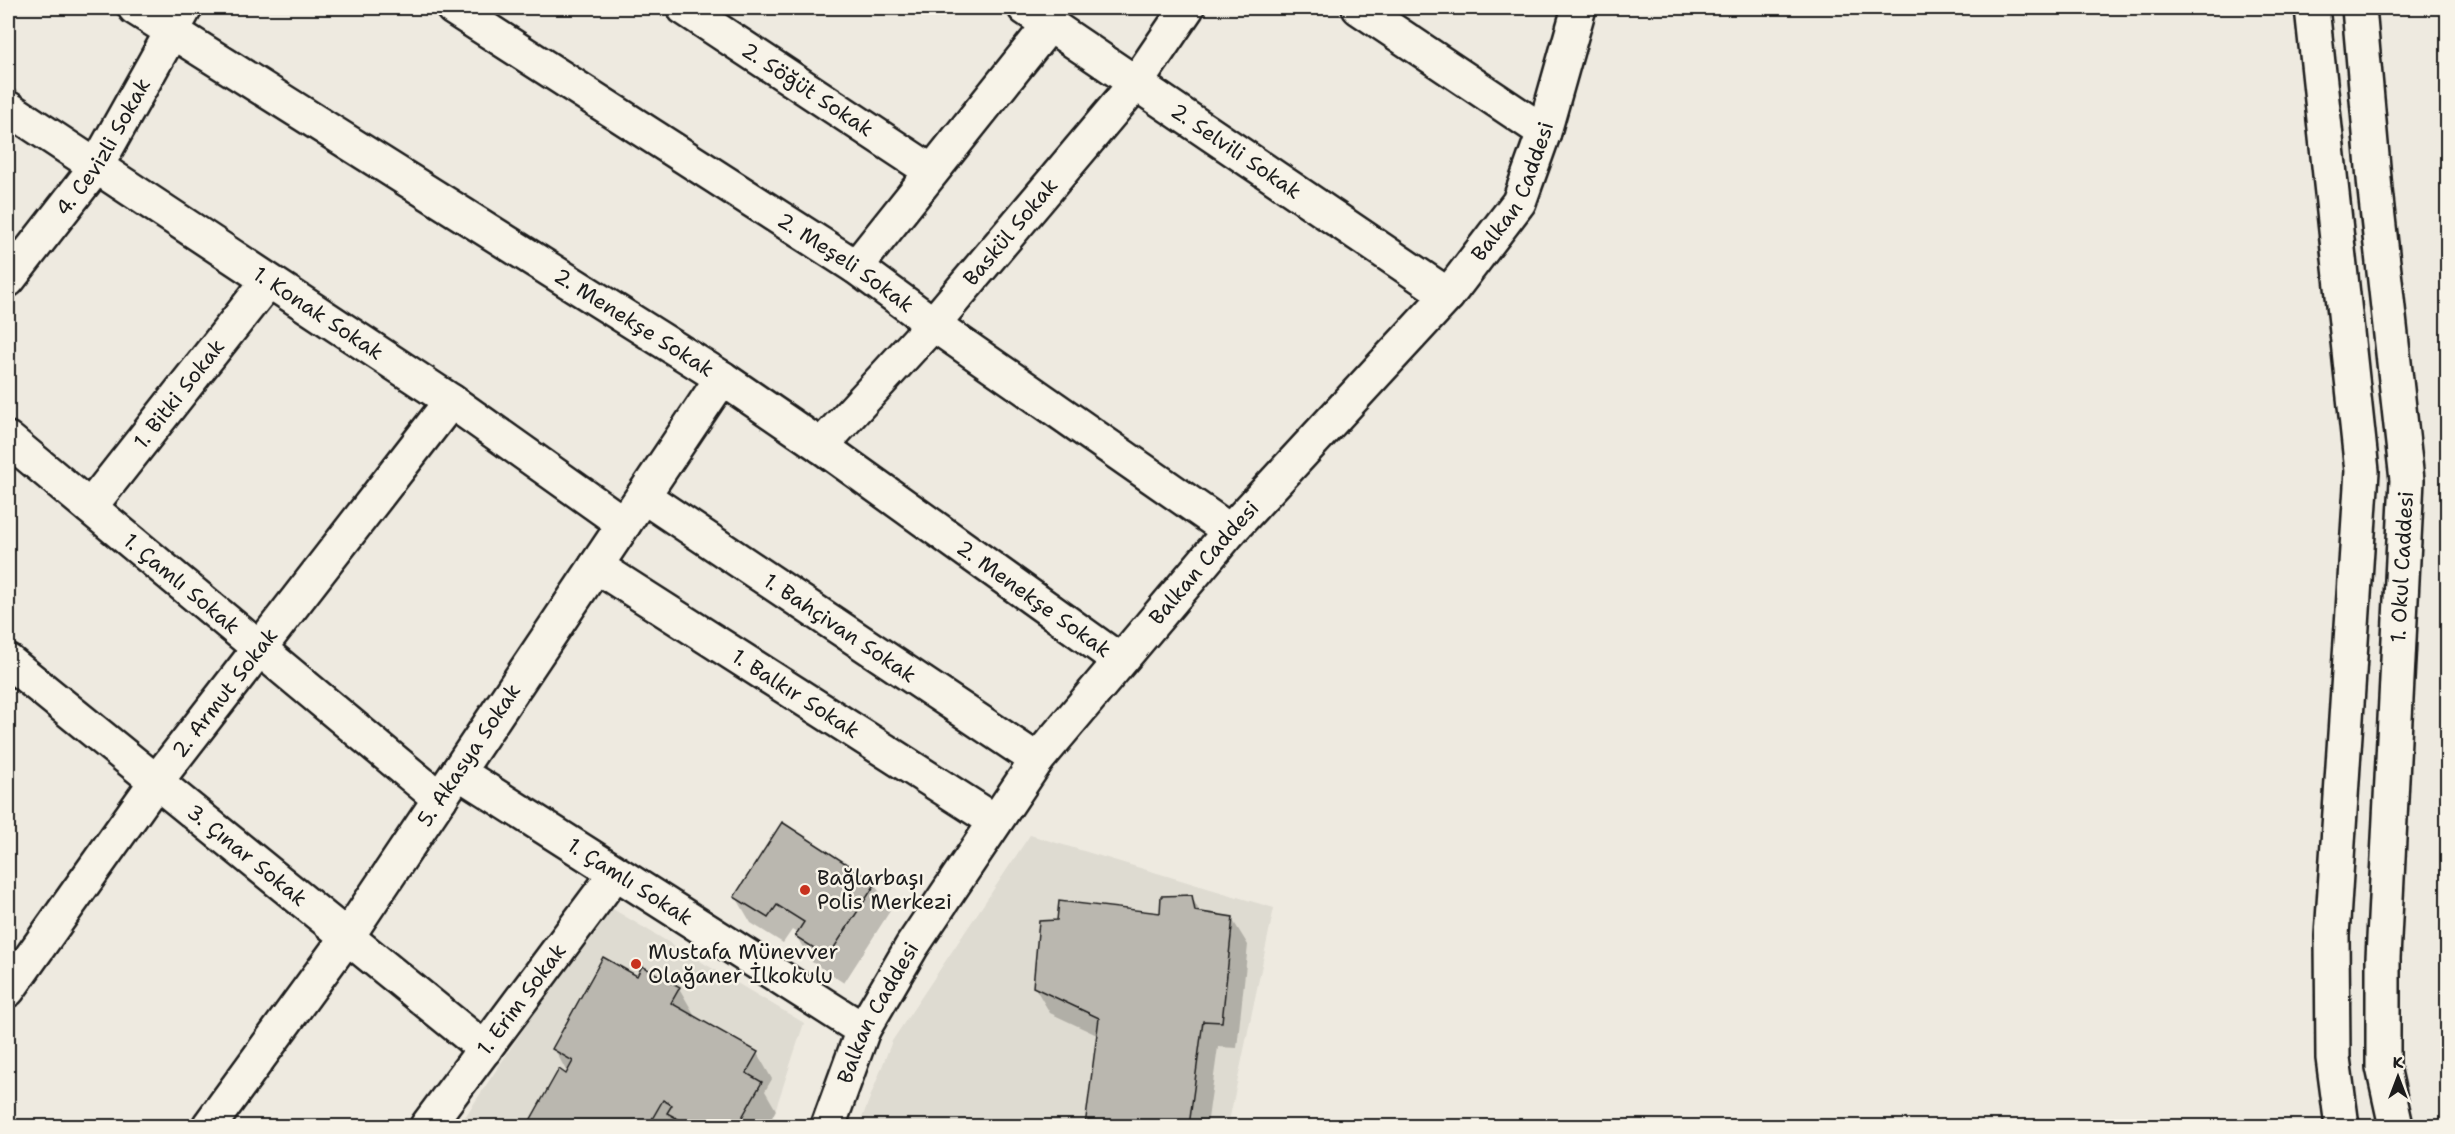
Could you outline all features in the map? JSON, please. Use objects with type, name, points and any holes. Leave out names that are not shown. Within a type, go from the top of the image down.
[{"type":"street","name":"2. Menekşe Sokak","points":[[135,8],[179,20],[722,378],[821,446],[1119,660]]},
{"type":"street","name":"2. Meşeli Sokak","points":[[453,8],[856,267],[933,324],[1230,531]]},
{"type":"street","name":"2. Söğüt Sokak","points":[[684,8],[931,171]]},
{"type":"street","name":"Baskül Sokak","points":[[821,446],[933,324],[1136,83],[1187,8]]},
{"type":"street","points":[[1359,8],[1544,132]]},
{"type":"street","name":"Balkan Caddesi","points":[[828,1126],[863,1030],[912,946],[1036,760],[1230,531],[1448,295],[1519,202],[1544,132],[1579,8]]},
{"type":"street","points":[[2312,8],[2362,471],[2332,936],[2333,1058],[2342,1126]]},
{"type":"street","name":"1. Okul Caddesi","points":[[2359,8],[2407,480],[2383,958],[2383,1067],[2396,1126]]},
{"type":"street","points":[[856,267],[931,171],[1038,16]]},
{"type":"street","name":"2. Selvili Sokak","points":[[1038,16],[1448,295]]},
{"type":"street","name":"4. Cevizli Sokak","points":[[8,280],[96,167],[179,20]]},
{"type":"street","name":"1. Konak Sokak","points":[[8,108],[451,401],[624,524]]},
{"type":"street","name":"1. Bitki Sokak","points":[[90,507],[268,281]]},
{"type":"street","name":"5. Akasya Sokak","points":[[209,1126],[347,937],[722,378]]},
{"type":"street","name":"2. Armut Sokak","points":[[8,990],[155,783],[451,401]]},
{"type":"street","name":"1. Çamlı Sokak","points":[[8,439],[258,650],[440,799]]},
{"type":"street","name":"1. Bahçivan Sokak","points":[[643,496],[1036,760]]},
{"type":"street","name":"1. Balkır Sokak","points":[[596,566],[995,821]]},
{"type":"street","name":"3. Çınar Sokak","points":[[8,661],[155,783],[485,1048]]},
{"type":"street","name":"1. Çamlı Sokak","points":[[458,772],[863,1030]]},
{"type":"street","name":"1. Erim Sokak","points":[[427,1126],[615,874]]},
{"type":"shaded area","points":[[1030,835],[1274,908],[1228,1126],[859,1126],[892,1041]]},
{"type":"shaded area","name":"Mustafa Münevver Olağaner İlkokulu","points":[[606,905],[804,1023],[770,1126],[459,1126]]},
{"type":"building","name":"Bağlarbaşı Polis Merkezi","points":[[782,822],[876,883],[828,957],[795,936],[804,922],[777,905],[768,918],[734,897]]},
{"type":"building","points":[[1192,895],[1195,911],[1233,917],[1222,1022],[1203,1021],[1189,1126],[1085,1126],[1099,1018],[1033,987],[1039,921],[1057,920],[1059,901],[1160,913],[1161,896]]},
{"type":"building","points":[[603,957],[637,976],[642,966],[680,987],[671,1003],[758,1052],[746,1073],[762,1082],[737,1126],[691,1126],[667,1113],[672,1105],[663,1100],[648,1126],[527,1126],[559,1069],[566,1074],[573,1061],[552,1049]]},
{"type":"place","name":"Bağlarbaşı Polis Merkezi","points":[[805,890]]},
{"type":"place","name":"Mustafa Münevver Olağaner İlkokulu","points":[[636,964]]}]
